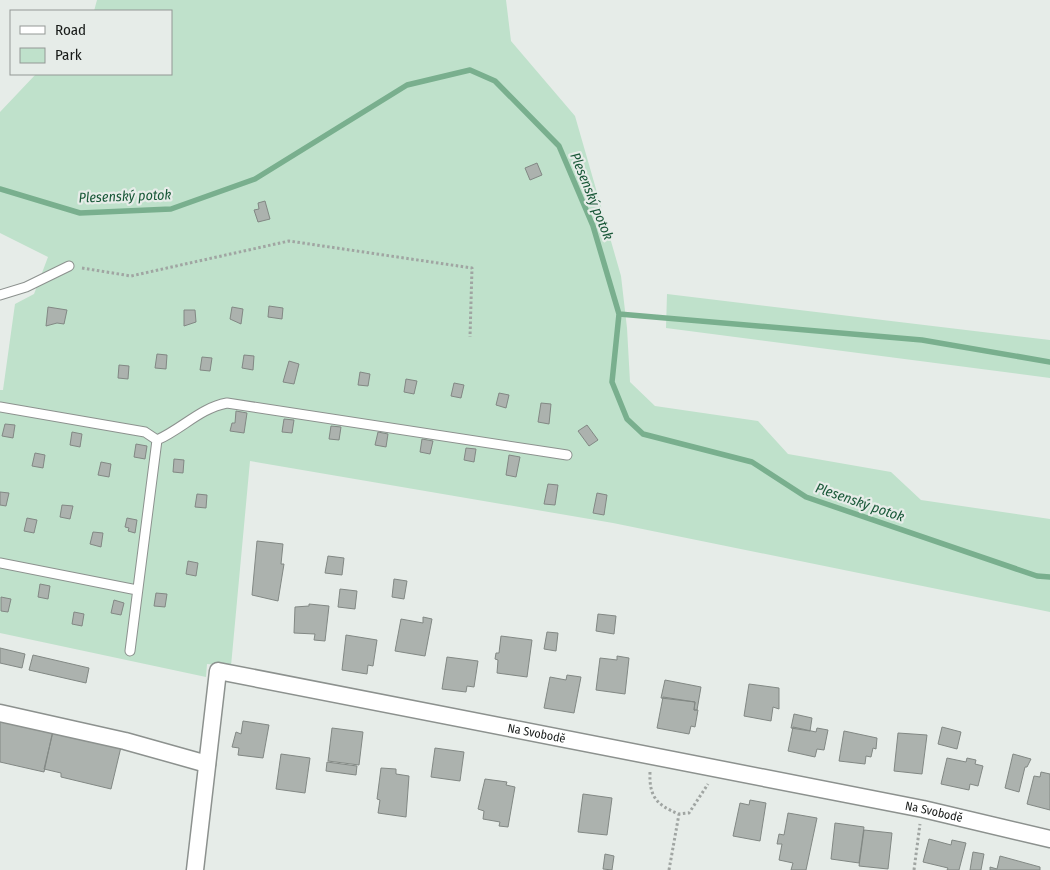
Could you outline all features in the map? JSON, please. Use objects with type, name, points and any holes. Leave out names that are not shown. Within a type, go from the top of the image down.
[{"type":"street","name":"Na Svobodě","points":[[195,870],[218,671],[922,809],[1050,839]]},
{"type":"street","points":[[0,713],[125,741],[207,764]]},
{"type":"lane","points":[[0,295],[26,288],[69,266]]},
{"type":"lane","points":[[157,440],[177,431],[211,406],[227,403],[567,456]]},
{"type":"lane","points":[[0,407],[146,432],[157,440]]},
{"type":"lane","points":[[130,651],[157,440]]},
{"type":"lane","points":[[0,563],[137,590]]},
{"type":"path","points":[[69,266],[131,276],[289,241],[472,268],[470,337]]},
{"type":"path","points":[[651,756],[649,787],[656,799],[678,814],[689,813],[701,796],[716,768]]},
{"type":"path","points":[[914,870],[922,809]]},
{"type":"path","points":[[669,870],[678,814]]},
{"type":"green space","points":[[97,0],[506,0],[511,41],[575,116],[621,276],[627,328],[630,382],[655,406],[758,421],[788,454],[891,472],[921,500],[1050,519],[1050,612],[613,523],[250,461],[231,666],[207,664],[206,677],[0,633],[0,390],[3,390],[15,304],[34,294],[48,257],[0,233],[0,112],[35,75],[172,75],[172,10],[94,10]]},
{"type":"green space","points":[[667,294],[1050,340],[1050,378],[666,328]]},
{"type":"building","points":[[537,163],[542,175],[530,180],[525,168]]},
{"type":"building","points":[[265,201],[270,219],[258,222],[254,210],[259,209],[258,203]]},
{"type":"building","points":[[269,306],[283,308],[282,319],[268,317]]},
{"type":"building","points":[[48,307],[67,310],[64,324],[57,323],[46,326]]},
{"type":"building","points":[[232,307],[243,309],[241,324],[230,319]]},
{"type":"building","points":[[184,310],[195,310],[196,322],[184,326]]},
{"type":"building","points":[[157,354],[167,355],[166,369],[155,368]]},
{"type":"building","points":[[244,355],[254,356],[253,370],[242,368]]},
{"type":"building","points":[[202,357],[212,358],[210,371],[200,370]]},
{"type":"building","points":[[289,361],[299,364],[294,384],[283,382]]},
{"type":"building","points":[[119,365],[129,366],[128,379],[118,378]]},
{"type":"building","points":[[360,372],[370,374],[368,386],[358,385]]},
{"type":"building","points":[[406,379],[417,381],[414,394],[404,392]]},
{"type":"building","points":[[454,383],[464,385],[461,398],[451,396]]},
{"type":"building","points":[[499,393],[509,395],[506,408],[496,405]]},
{"type":"building","points":[[541,403],[551,404],[549,424],[538,422]]},
{"type":"building","points":[[236,411],[247,413],[244,433],[230,431],[232,423],[235,423]]},
{"type":"building","points":[[284,419],[294,420],[292,433],[282,432]]},
{"type":"building","points":[[5,424],[15,425],[13,438],[2,436]]},
{"type":"building","points":[[587,425],[598,440],[589,446],[578,431]]},
{"type":"building","points":[[331,426],[341,427],[339,440],[329,439]]},
{"type":"building","points":[[72,432],[82,434],[80,447],[70,445]]},
{"type":"building","points":[[378,432],[388,434],[386,447],[375,445]]},
{"type":"building","points":[[422,439],[433,441],[430,454],[420,452]]},
{"type":"building","points":[[136,444],[147,446],[145,459],[134,457]]},
{"type":"building","points":[[466,448],[476,449],[474,462],[464,460]]},
{"type":"building","points":[[35,453],[45,455],[43,468],[32,466]]},
{"type":"building","points":[[509,455],[520,457],[516,477],[506,475]]},
{"type":"building","points":[[174,459],[184,460],[183,473],[173,472]]},
{"type":"building","points":[[101,462],[111,464],[109,477],[98,475]]},
{"type":"building","points":[[548,484],[558,485],[555,505],[544,504]]},
{"type":"building","points":[[0,492],[9,493],[6,506],[0,505]]},
{"type":"building","points":[[597,493],[607,495],[604,515],[593,513]]},
{"type":"building","points":[[197,494],[207,495],[206,508],[195,507]]},
{"type":"building","points":[[62,505],[73,506],[70,519],[60,517]]},
{"type":"building","points":[[27,518],[37,520],[34,533],[24,531]]},
{"type":"building","points":[[127,518],[137,520],[135,533],[128,531],[129,528],[125,527]]},
{"type":"building","points":[[93,532],[103,533],[101,547],[90,544]]},
{"type":"building","points":[[257,541],[283,544],[281,564],[284,564],[278,601],[252,595]]},
{"type":"building","points":[[328,556],[344,558],[342,575],[325,573]]},
{"type":"building","points":[[188,561],[198,563],[196,576],[186,574]]},
{"type":"building","points":[[394,579],[407,581],[404,599],[392,597]]},
{"type":"building","points":[[40,584],[50,586],[48,599],[38,597]]},
{"type":"building","points":[[340,589],[357,591],[355,609],[338,607]]},
{"type":"building","points":[[156,593],[167,594],[165,607],[154,606]]},
{"type":"building","points":[[1,597],[11,599],[8,612],[1,611]]},
{"type":"building","points":[[114,600],[124,603],[121,615],[111,613]]},
{"type":"building","points":[[309,604],[329,606],[325,641],[314,640],[315,634],[294,633],[295,607],[309,606]]},
{"type":"building","points":[[74,612],[84,614],[82,626],[72,624]]},
{"type":"building","points":[[598,614],[616,616],[614,634],[596,631]]},
{"type":"building","points":[[423,617],[432,619],[425,656],[395,651],[401,619],[423,623]]},
{"type":"building","points":[[547,632],[558,633],[556,651],[544,649]]},
{"type":"building","points":[[346,635],[377,640],[373,666],[368,665],[367,674],[342,670]]},
{"type":"building","points":[[501,636],[532,640],[527,677],[497,673],[498,660],[495,659],[496,653],[499,653]]},
{"type":"building","points":[[0,648],[25,654],[22,668],[0,663]]},
{"type":"building","points":[[33,655],[89,668],[86,683],[29,670]]},
{"type":"building","points":[[617,656],[629,658],[625,694],[596,690],[600,658],[617,660]]},
{"type":"building","points":[[447,657],[478,661],[474,687],[467,686],[466,692],[442,689]]},
{"type":"building","points":[[567,675],[581,677],[574,713],[544,708],[550,677],[566,680]]},
{"type":"building","points":[[665,680],[701,687],[697,710],[694,710],[695,702],[661,698]]},
{"type":"building","points":[[749,684],[779,688],[779,709],[773,707],[771,721],[744,716]]},
{"type":"building","points":[[663,697],[695,702],[694,710],[698,710],[695,727],[691,726],[689,734],[657,728]]},
{"type":"building","points":[[794,714],[812,718],[810,731],[791,728]]},
{"type":"building","points":[[0,719],[53,730],[44,772],[0,762]]},
{"type":"building","points":[[243,721],[269,725],[263,758],[238,755],[239,748],[232,747],[236,732],[241,734]]},
{"type":"building","points":[[793,727],[816,732],[817,728],[828,730],[824,750],[817,749],[815,757],[788,751]]},
{"type":"building","points":[[942,727],[961,732],[957,749],[938,744]]},
{"type":"building","points":[[332,728],[363,732],[359,765],[328,761]]},
{"type":"building","points":[[844,731],[877,738],[876,749],[873,748],[871,757],[866,756],[865,764],[839,761]]},
{"type":"building","points":[[53,732],[121,747],[111,789],[61,777],[61,773],[44,769]]},
{"type":"building","points":[[898,733],[927,735],[922,774],[894,771]]},
{"type":"building","points":[[435,748],[464,752],[460,781],[431,777]]},
{"type":"building","points":[[281,754],[310,758],[305,793],[276,789]]},
{"type":"building","points":[[1013,754],[1031,759],[1027,767],[1025,767],[1019,792],[1005,788]]},
{"type":"building","points":[[947,758],[966,762],[967,758],[976,760],[975,764],[983,766],[978,786],[970,784],[969,790],[941,784]]},
{"type":"building","points":[[327,762],[357,766],[356,775],[326,771]]},
{"type":"building","points":[[381,768],[396,769],[396,774],[409,776],[406,817],[378,813],[380,800],[377,799]]},
{"type":"building","points":[[1041,772],[1050,774],[1050,810],[1027,804],[1034,776],[1040,777]]},
{"type":"building","points":[[485,779],[507,782],[506,785],[515,787],[508,827],[499,826],[500,822],[483,819],[484,811],[478,809]]},
{"type":"building","points":[[583,794],[612,798],[607,835],[578,832]]},
{"type":"building","points":[[750,800],[766,803],[760,841],[733,836],[740,803],[749,805]]},
{"type":"building","points":[[788,813],[817,818],[806,870],[791,870],[793,863],[779,860],[782,844],[777,844],[779,834],[784,835]]},
{"type":"building","points":[[835,823],[864,827],[859,863],[831,859]]},
{"type":"building","points":[[864,830],[892,833],[888,869],[859,866]]},
{"type":"building","points":[[929,839],[951,845],[952,840],[966,843],[959,870],[947,870],[948,868],[923,862]]},
{"type":"building","points":[[973,852],[984,854],[981,870],[970,870]]},
{"type":"building","points":[[605,854],[614,856],[612,870],[603,869]]},
{"type":"building","points":[[1000,856],[1040,867],[1040,870],[990,870],[990,867],[997,869]]},
{"type":"waterway","name":"Plesenský potok","points":[[0,189],[80,213],[171,209],[255,179],[407,85],[470,70],[495,81],[559,146],[593,226],[619,314],[612,382],[627,419],[643,434],[752,462],[806,497],[1037,576],[1050,577]]},
{"type":"waterway","points":[[619,314],[922,340],[1050,362]]}]
